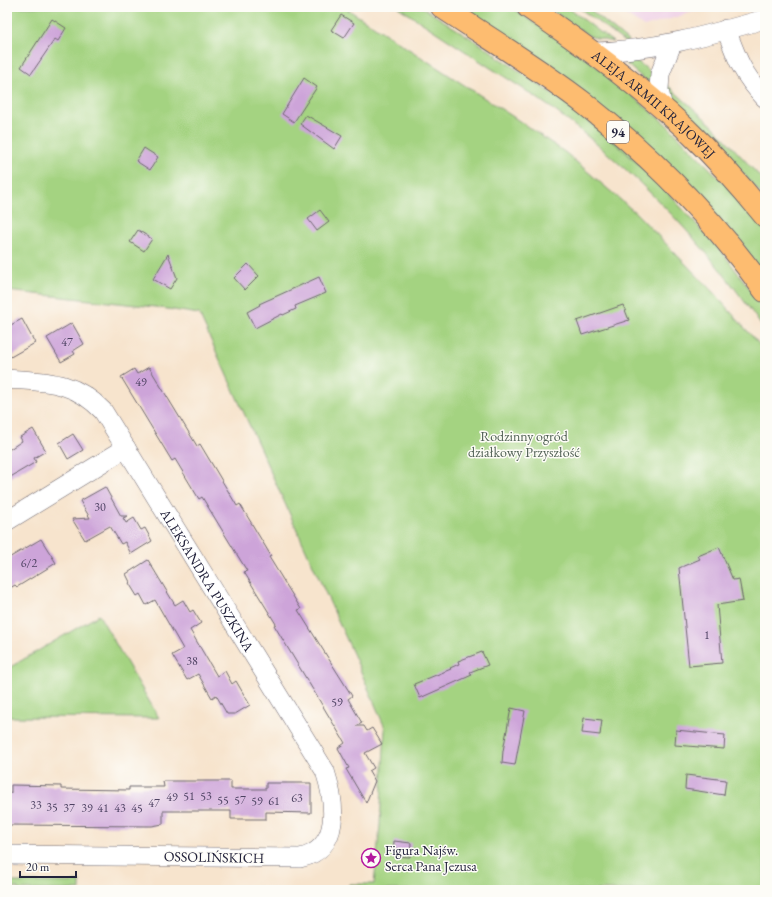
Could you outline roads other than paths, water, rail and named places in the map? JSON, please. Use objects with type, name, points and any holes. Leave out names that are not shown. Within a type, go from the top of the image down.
[{"type":"main road","name":"94","points":[[442,7],[567,91],[631,143],[668,178],[702,214],[739,257],[765,291]]},
{"type":"main road","name":"ALEJA ARMII KRAJOWEJ","points":[[528,7],[594,52],[663,108],[720,165],[765,216]]},
{"type":"street","points":[[594,52],[630,50],[672,44],[765,20]]},
{"type":"street","points":[[726,29],[737,60],[751,83],[765,98]]},
{"type":"street","points":[[663,108],[659,90],[660,74],[672,44]]},
{"type":"street","name":"ALEKSANDRA PUSZKINA","points":[[7,379],[47,382],[63,385],[78,391],[102,410],[325,771],[330,788],[332,826],[327,840],[322,848]]},
{"type":"street","points":[[7,521],[126,448]]},
{"type":"street","name":"OSSOLIŃSKICH","points":[[7,855],[296,858],[310,856],[322,848]]},
{"type":"place","name":"Figura Najśw. Serca Pana Jezusa","points":[[371,858]]},
{"type":"park label","name":"Rodzinny ogród działkowy Przyszłość","points":[[524,444]]}]
